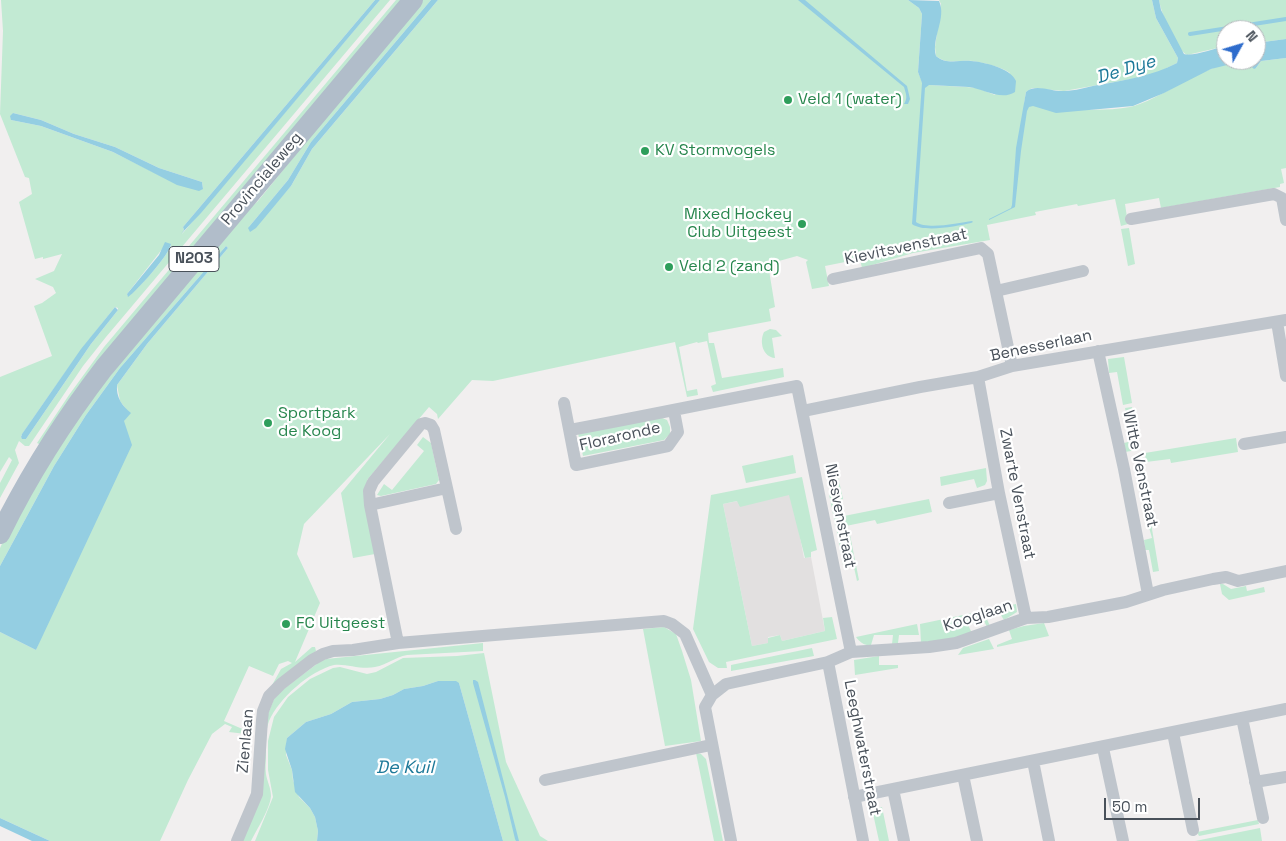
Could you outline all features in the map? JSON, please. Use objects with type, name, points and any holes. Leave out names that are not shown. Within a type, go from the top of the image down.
[{"type":"main road","name":"Provincialeweg","points":[[0,534],[36,466],[64,423],[104,368],[413,0]]},
{"type":"street","points":[[1131,219],[1274,194],[1282,198],[1286,220]]},
{"type":"street","name":"Kievitsvenstraat","points":[[833,279],[981,248],[988,254],[1012,366]]},
{"type":"street","points":[[996,291],[1083,271]]},
{"type":"street","points":[[1282,321],[1286,376]]},
{"type":"street","name":"Benesserlaan","points":[[803,411],[978,377],[1012,366],[1282,321]]},
{"type":"street","name":"Witte Venstraat","points":[[1098,351],[1124,469],[1148,594]]},
{"type":"street","name":"Zwarte Venstraat","points":[[978,377],[999,493],[1026,618]]},
{"type":"street","name":"Niesvenstraat","points":[[797,386],[851,652]]},
{"type":"street","name":"Floraronde","points":[[570,430],[797,386]]},
{"type":"street","name":"Floraronde","points":[[564,403],[576,464],[668,446],[678,432],[674,411]]},
{"type":"street","points":[[456,529],[434,430],[431,424],[421,424],[373,482],[369,491],[370,505],[398,643],[664,621],[672,624],[685,634],[712,695],[705,707],[731,841]]},
{"type":"street","points":[[1244,444],[1286,437]]},
{"type":"street","points":[[370,505],[448,488]]},
{"type":"street","points":[[949,503],[999,493]]},
{"type":"street","name":"Kooglaan","points":[[712,695],[726,684],[828,662],[851,652],[930,648],[956,643],[1026,618],[1048,617],[1126,602],[1148,594],[1213,579],[1226,577],[1238,581],[1286,571]]},
{"type":"street","name":"Zienlaan","points":[[237,841],[257,794],[263,711],[269,696],[281,684],[312,660],[323,654],[333,651],[398,643]]},
{"type":"street","name":"Leeghwaterstraat","points":[[828,662],[864,841]]},
{"type":"street","points":[[854,797],[1103,748],[1286,709]]},
{"type":"street","points":[[1242,718],[1263,818]]},
{"type":"street","points":[[1173,733],[1193,830]]},
{"type":"street","points":[[545,780],[711,744]]},
{"type":"street","points":[[1103,748],[1122,841]]},
{"type":"street","points":[[1033,761],[1049,841]]},
{"type":"street","points":[[963,775],[977,841]]},
{"type":"street","points":[[1255,782],[1286,777]]},
{"type":"street","points":[[894,789],[904,841]]},
{"type":"shaded area","points":[[791,490],[804,558],[811,557],[825,631],[782,641],[780,635],[768,637],[768,643],[752,646],[723,504]]},
{"type":"green space","points":[[1,0],[375,0],[183,227],[182,234],[380,0],[390,0],[106,337],[83,366],[29,446],[25,446],[19,441],[15,450],[19,463],[0,498],[0,483],[12,460],[9,457],[0,472],[0,377],[52,356],[34,306],[56,293],[53,287],[35,279],[54,271],[62,254],[35,259],[19,202],[32,194],[29,178],[25,177],[0,114],[3,31]],"holes":[[[13,113],[41,120],[74,134],[115,147],[159,168],[202,182],[203,189],[167,179],[113,152],[41,126],[11,120]],[[171,244],[165,256],[152,272],[128,296],[127,294],[163,248]],[[115,307],[118,308],[26,439],[21,438],[78,355]]]},
{"type":"green space","points":[[396,0],[403,0],[41,445],[37,443],[104,347]]},
{"type":"green space","name":"Sportpark de Koog","points":[[421,0],[431,0],[311,142],[288,180],[248,228],[274,205],[291,186],[312,149],[438,0],[908,0],[919,8],[922,14],[918,72],[922,82],[929,85],[977,88],[995,95],[1010,73],[1002,68],[987,64],[972,61],[949,61],[936,56],[935,47],[941,4],[939,0],[1152,0],[1156,18],[1178,58],[1177,63],[1143,77],[1064,91],[1032,88],[1026,92],[1024,104],[1090,110],[1130,107],[1160,95],[1216,67],[1216,70],[1266,70],[1266,60],[1286,58],[1286,168],[1281,169],[1284,183],[1280,184],[1280,187],[1161,208],[1159,198],[1125,204],[1128,224],[1121,226],[1115,199],[1035,212],[1036,215],[987,225],[990,240],[913,253],[862,268],[860,259],[825,266],[829,286],[812,289],[806,262],[808,260],[797,256],[768,264],[775,307],[769,309],[771,321],[708,333],[709,343],[714,343],[722,378],[783,368],[784,377],[713,392],[711,386],[716,384],[707,341],[697,342],[679,347],[687,391],[697,389],[698,395],[687,397],[675,342],[493,381],[472,380],[438,419],[437,414],[429,407],[367,480],[375,554],[353,558],[341,493],[390,434],[304,524],[297,554],[320,603],[295,662],[312,647],[315,647],[316,651],[271,687],[281,669],[292,663],[288,661],[279,664],[273,676],[249,666],[224,721],[247,731],[246,734],[229,732],[232,727],[225,724],[212,734],[160,841],[50,841],[0,818],[0,632],[36,650],[124,421],[126,409],[120,401],[117,385],[147,344],[228,248],[226,246],[120,368],[86,415],[54,466],[0,566],[0,548],[62,436],[232,223],[258,201]]},
{"type":"green space","points":[[1159,0],[1286,0],[1286,39],[1266,42],[1266,20],[1216,20],[1216,48],[1187,55],[1178,46]]},
{"type":"green space","points":[[1129,228],[1135,264],[1128,266],[1121,229]]},
{"type":"green space","points":[[770,329],[776,330],[782,336],[772,338],[775,358],[765,352],[762,344],[764,332]]},
{"type":"green space","points":[[1124,357],[1132,403],[1123,405],[1117,372],[1109,373],[1108,359]]},
{"type":"green space","points":[[1132,407],[1137,437],[1135,438],[1137,450],[1125,452],[1124,443],[1132,441],[1125,408]]},
{"type":"green space","points":[[660,417],[667,420],[670,427],[670,434],[664,440],[583,456],[578,433]]},
{"type":"green space","points":[[423,437],[431,443],[439,480],[436,484],[381,496],[377,495],[384,484],[392,490],[424,451],[417,445]]},
{"type":"green space","points":[[1236,438],[1238,452],[1171,463],[1170,459],[1146,462],[1145,453]]},
{"type":"green space","points":[[793,455],[796,473],[746,483],[742,466]]},
{"type":"green space","points":[[836,468],[843,499],[840,500],[842,512],[833,514],[829,494],[838,492],[834,469]]},
{"type":"green space","points":[[986,468],[987,481],[985,485],[977,488],[974,479],[941,486],[940,477]]},
{"type":"green space","points":[[802,477],[817,550],[811,552],[811,557],[805,558],[789,495],[740,507],[737,501],[723,504],[752,646],[768,643],[768,638],[780,635],[782,641],[825,631],[823,618],[832,617],[837,639],[726,662],[727,668],[718,668],[709,662],[693,629],[711,495]]},
{"type":"green space","points":[[929,499],[932,512],[877,524],[875,520],[836,528],[834,518]]},
{"type":"green space","points":[[1151,523],[1159,571],[1153,572],[1149,550],[1145,550],[1144,540],[1152,538],[1148,524]]},
{"type":"green space","points":[[849,530],[859,580],[857,581],[853,563],[843,565],[837,532]]},
{"type":"green space","points":[[1220,584],[1231,589],[1246,586],[1247,591],[1264,587],[1265,592],[1229,600],[1222,594]]},
{"type":"green space","points":[[1016,604],[1017,612],[1004,620],[999,612],[986,617],[990,626],[987,627],[983,619],[968,625],[972,633],[965,637],[921,643],[920,624]]},
{"type":"green space","points":[[1044,623],[1049,636],[997,647],[997,645],[1012,639],[1009,630]]},
{"type":"green space","points":[[917,624],[919,635],[899,635],[898,643],[892,644],[893,635],[874,635],[871,645],[862,643],[856,637]]},
{"type":"green space","points":[[664,627],[676,634],[682,651],[691,680],[701,741],[665,746],[643,629]]},
{"type":"green space","points":[[989,639],[994,649],[958,655],[963,648]]},
{"type":"green space","points":[[483,643],[483,651],[407,655],[375,667],[364,668],[334,665],[315,673],[296,687],[280,703],[269,721],[266,733],[266,769],[271,793],[270,801],[266,813],[251,841],[242,841],[266,719],[274,699],[281,691],[322,660],[326,659]]},
{"type":"green space","points":[[812,648],[814,656],[731,671],[731,665]]},
{"type":"green space","points":[[484,653],[506,762],[540,836],[548,841],[503,841],[459,683],[438,681],[404,689],[380,699],[352,702],[331,714],[306,722],[287,738],[286,755],[292,770],[293,780],[299,797],[310,808],[315,817],[318,831],[317,841],[255,841],[273,797],[268,770],[268,741],[274,717],[288,697],[310,679],[333,668],[340,667],[367,674],[376,672],[403,658]]},
{"type":"green space","points":[[879,656],[879,665],[898,665],[898,668],[855,675],[854,660]]},
{"type":"green space","points":[[696,753],[701,754],[706,759],[723,841],[714,841]]},
{"type":"green space","points":[[882,807],[889,841],[879,841],[872,809]]},
{"type":"green space","points":[[1258,820],[1259,824],[1199,836],[1197,832]]},
{"type":"green space","points":[[1260,828],[1262,841],[1195,841]]},
{"type":"water","points":[[375,0],[380,0],[201,213],[181,234],[184,230],[183,227]]},
{"type":"water","points":[[431,0],[438,0],[312,149],[291,186],[256,228],[250,232],[248,228],[288,180],[311,142]]},
{"type":"water","points":[[798,0],[805,0],[907,86],[910,99],[908,104],[904,104],[906,94],[904,87]]},
{"type":"water","points":[[908,0],[939,1],[941,14],[935,49],[936,56],[940,59],[971,61],[996,66],[1013,76],[1016,81],[1015,92],[1004,95],[992,94],[969,87],[929,85],[925,88],[916,222],[928,226],[973,222],[971,223],[932,228],[917,227],[912,224],[922,83],[918,72],[922,14],[919,8]]},
{"type":"water","points":[[1152,0],[1159,0],[1161,10],[1184,54],[1188,55],[1216,48],[1216,68],[1133,106],[1056,113],[1033,106],[1029,107],[1021,151],[1015,207],[989,220],[1011,208],[1012,205],[1016,148],[1026,92],[1034,88],[1059,91],[1077,90],[1139,77],[1177,63],[1178,58],[1156,18]]},
{"type":"water","points":[[1286,39],[1286,58],[1266,60],[1266,42]]},
{"type":"water","points":[[13,113],[41,120],[74,134],[115,147],[159,168],[202,182],[203,189],[199,191],[177,185],[113,152],[41,126],[11,120],[10,116]]},
{"type":"water","points":[[165,242],[171,244],[165,256],[128,297],[127,294],[159,255]]},
{"type":"water","points":[[226,246],[228,248],[147,344],[117,385],[120,401],[131,413],[124,421],[132,445],[36,650],[0,632],[0,566],[54,466],[86,415],[120,368]]},
{"type":"water","points":[[115,307],[118,310],[91,344],[26,439],[22,439],[22,434],[81,349]]},
{"type":"water","points":[[473,680],[478,682],[519,841],[515,839],[473,683]]},
{"type":"water","name":"De Kuil","points":[[438,681],[456,681],[459,683],[503,841],[317,841],[318,831],[315,817],[310,808],[295,792],[292,770],[285,749],[287,738],[306,722],[331,714],[352,702],[380,699],[404,689]]},
{"type":"water","points":[[0,818],[50,841],[32,841],[0,826]]},
{"type":"waterway","points":[[1190,34],[1286,19]]},
{"type":"place","name":"Veld 1 (water)","points":[[788,100]]},
{"type":"place","name":"KV Stormvogels","points":[[645,151]]},
{"type":"place","name":"Mixed Hockey Club Uitgeest","points":[[802,224]]},
{"type":"place","name":"Veld 2 (zand)","points":[[669,267]]},
{"type":"place","name":"Sportpark de Koog","points":[[268,423]]},
{"type":"place","name":"FC Uitgeest","points":[[286,624]]},
{"type":"water label","name":"De Dye","points":[[1126,70]]}]
